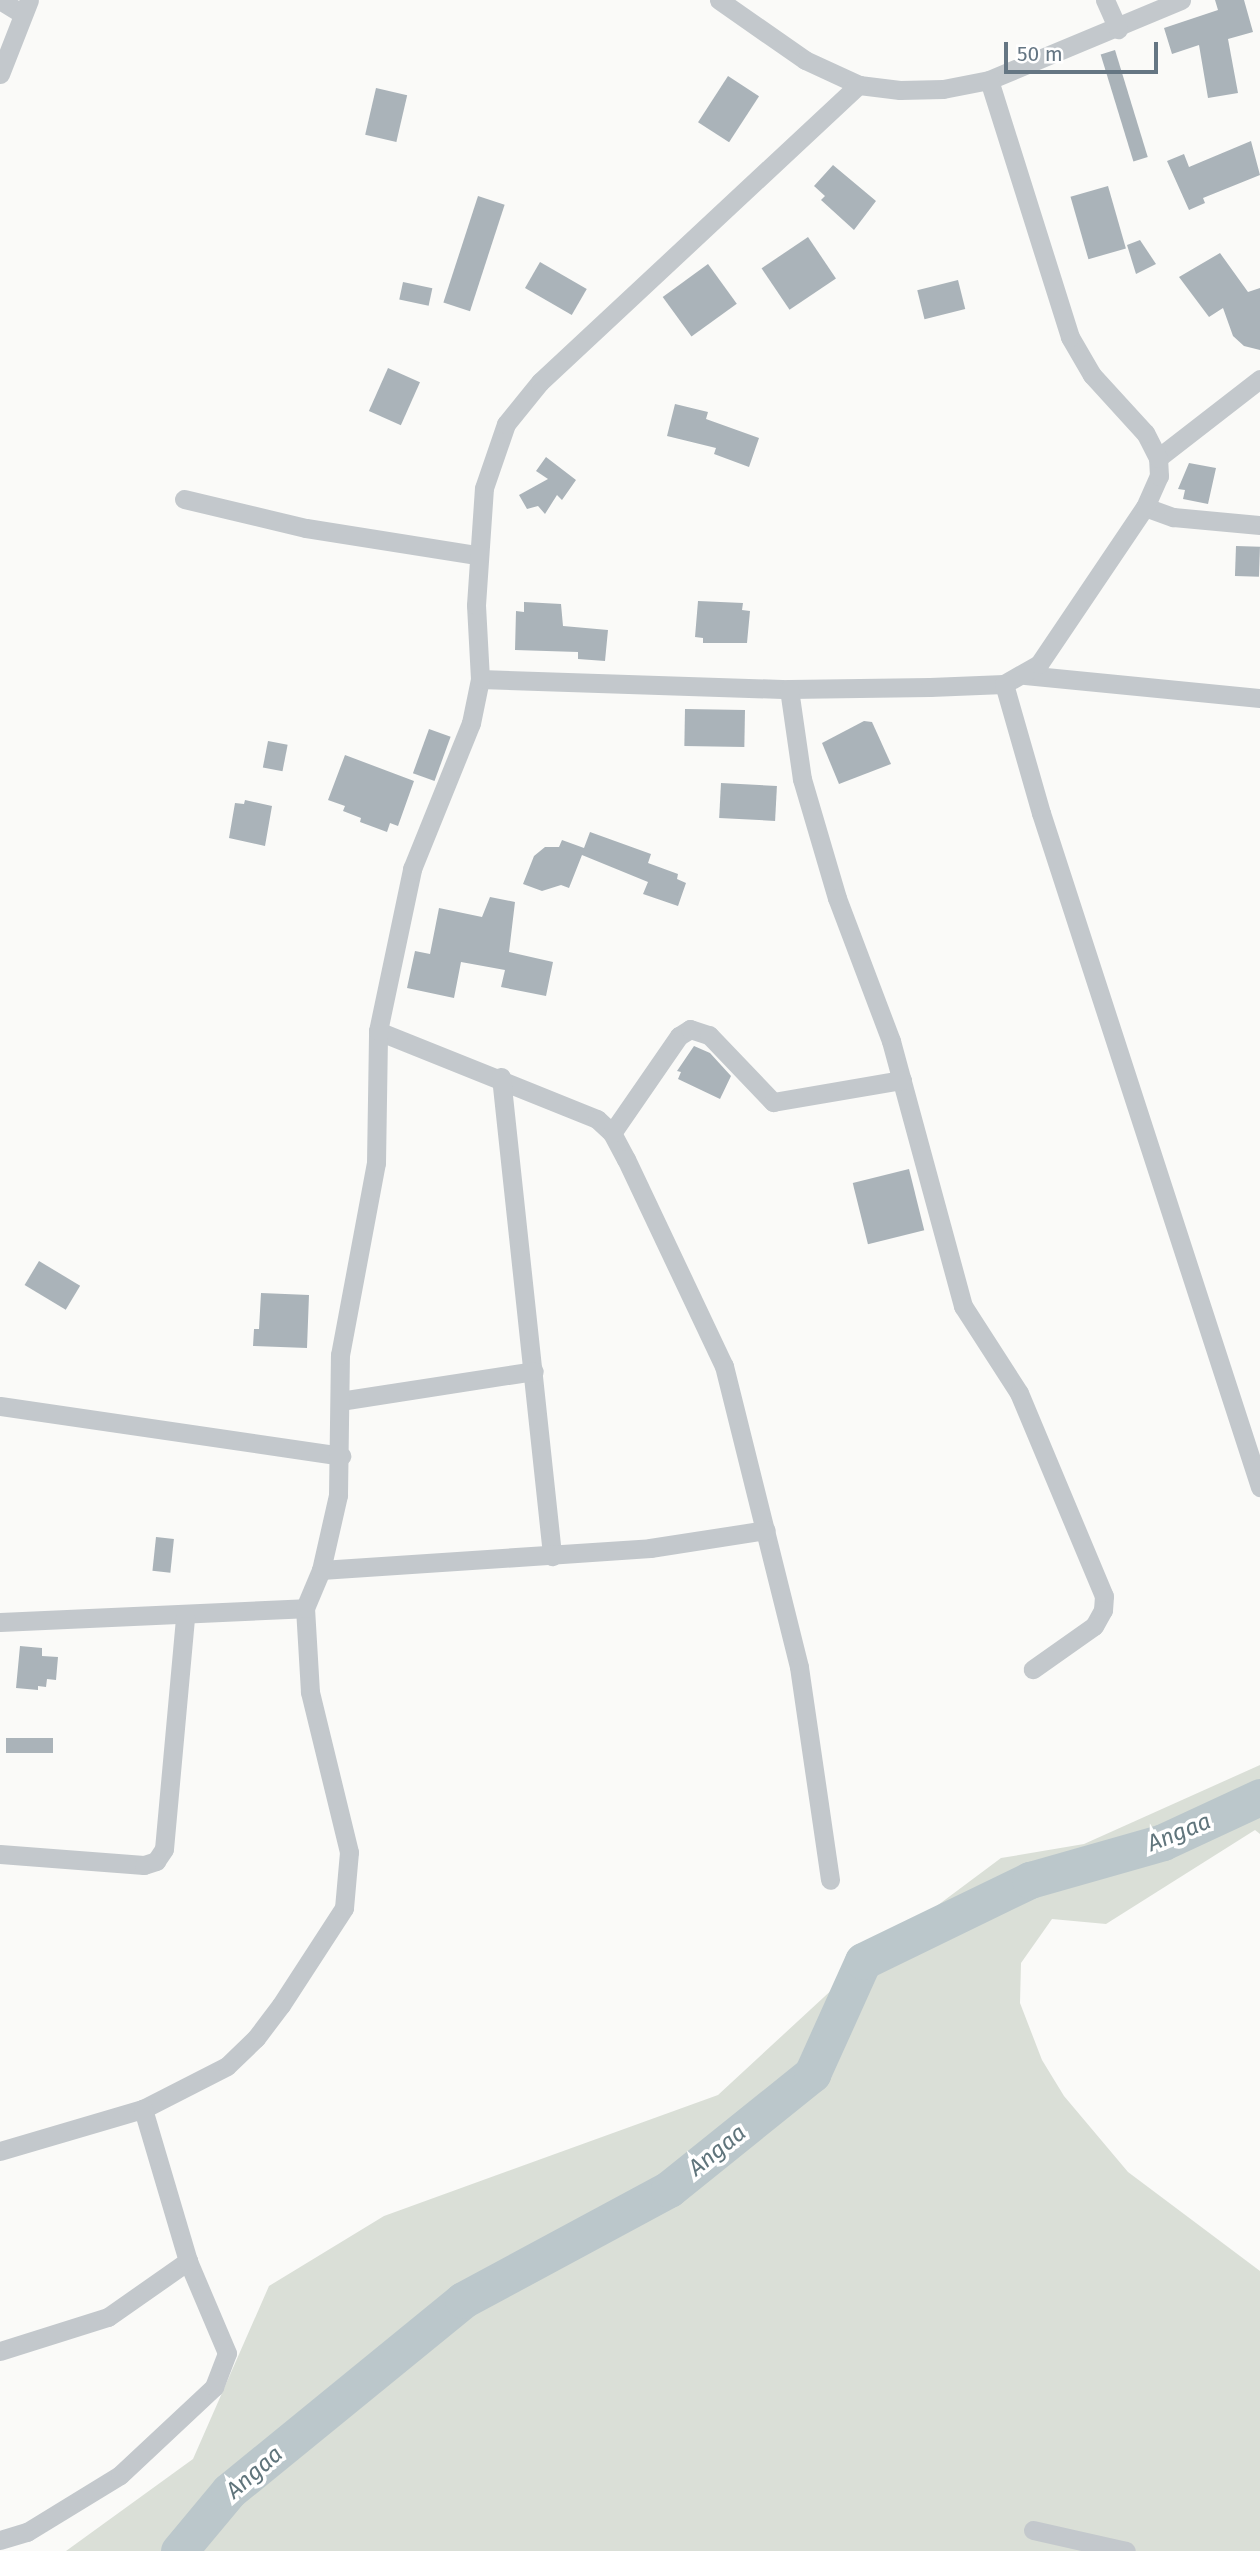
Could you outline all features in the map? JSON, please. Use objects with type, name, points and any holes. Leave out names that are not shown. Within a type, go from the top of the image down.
[{"type":"street","points":[[0,0],[25,7],[0,74]]},
{"type":"street","points":[[719,0],[805,60],[859,85],[943,89],[989,80],[1118,29],[1181,0]]},
{"type":"street","points":[[1105,0],[1118,29]]},
{"type":"street","points":[[480,679],[789,689],[1004,684],[1026,675],[1052,648],[1145,507],[1160,476],[1158,458],[1144,433],[1093,375],[1070,337],[989,80]]},
{"type":"street","points":[[0,2151],[143,2109],[227,2066],[243,2052],[281,2005],[344,1908],[349,1853],[310,1692],[305,1608],[321,1570],[338,1495],[341,1456],[340,1355],[376,1163],[378,1031],[412,869],[471,723],[480,679],[477,555],[484,488],[506,424],[517,406],[859,85]]},
{"type":"street","points":[[1158,458],[1260,379]]},
{"type":"street","points":[[184,499],[306,528],[477,555]]},
{"type":"street","points":[[1145,507],[1173,517],[1260,525]]},
{"type":"street","points":[[1026,675],[1260,698]]},
{"type":"street","points":[[1004,684],[1041,813],[1260,1487]]},
{"type":"street","points":[[789,689],[802,779],[837,898],[902,1080],[964,1306],[1019,1393],[1104,1596],[1103,1610],[1094,1626],[1033,1669]]},
{"type":"street","points":[[612,1133],[678,1036],[690,1029],[709,1035],[773,1102],[902,1080]]},
{"type":"street","points":[[378,1031],[501,1077],[597,1119],[612,1133],[651,1206],[723,1366],[799,1667],[830,1880]]},
{"type":"street","points":[[501,1077],[552,1556]]},
{"type":"street","points":[[340,1401],[534,1371]]},
{"type":"street","points":[[0,1406],[341,1456]]},
{"type":"street","points":[[321,1570],[650,1548],[766,1530]]},
{"type":"street","points":[[0,1622],[184,1617],[305,1608]]},
{"type":"street","points":[[0,1854],[144,1865],[156,1861],[164,1849],[184,1617]]},
{"type":"street","points":[[0,2540],[27,2532],[120,2475],[214,2387],[227,2353],[188,2261],[143,2109]]},
{"type":"street","points":[[0,2351],[108,2316],[188,2261]]},
{"type":"street","points":[[1033,2530],[1126,2551]]},
{"type":"shaded area","points":[[1260,1765],[1260,1834],[1255,1830],[1106,1924],[1052,1919],[1021,1963],[1020,2003],[1042,2060],[1064,2096],[1128,2172],[1260,2271],[1260,2551],[66,2551],[193,2459],[269,2286],[384,2216],[718,2095],[863,1961],[1001,1858],[1084,1844]]},
{"type":"building","points":[[1215,0],[1244,0],[1253,32],[1228,39],[1238,93],[1208,98],[1199,45],[1172,54],[1164,28],[1218,10]]},
{"type":"building","points":[[1115,50],[1148,157],[1133,161],[1101,54]]},
{"type":"building","points":[[728,76],[759,96],[729,142],[698,122]]},
{"type":"building","points":[[376,88],[407,95],[396,142],[365,135]]},
{"type":"building","points":[[1251,141],[1260,175],[1203,198],[1205,203],[1189,210],[1167,161],[1184,154],[1189,167]]},
{"type":"building","points":[[833,165],[876,201],[854,230],[821,200],[825,196],[814,186]]},
{"type":"building","points":[[1108,186],[1126,248],[1088,259],[1071,197]]},
{"type":"building","points":[[478,196],[505,205],[470,311],[443,303]]},
{"type":"building","points":[[808,237],[836,278],[790,310],[762,268]]},
{"type":"building","points":[[1140,240],[1156,264],[1136,274],[1127,245]]},
{"type":"building","points":[[1220,253],[1248,292],[1260,288],[1260,350],[1244,346],[1233,336],[1223,308],[1209,317],[1179,277]]},
{"type":"building","points":[[540,262],[587,289],[572,315],[525,288]]},
{"type":"building","points":[[708,264],[737,304],[691,337],[663,297]]},
{"type":"building","points":[[958,280],[965,309],[925,319],[917,290]]},
{"type":"building","points":[[403,282],[432,288],[429,306],[399,300]]},
{"type":"building","points":[[388,368],[420,382],[401,425],[369,411]]},
{"type":"building","points":[[675,404],[708,412],[706,419],[759,438],[749,467],[714,454],[716,448],[667,436]]},
{"type":"building","points":[[546,457],[576,480],[562,500],[557,495],[545,514],[538,506],[527,509],[519,495],[548,479],[536,471]]},
{"type":"building","points":[[1189,463],[1216,468],[1208,504],[1183,499],[1185,490],[1178,489]]},
{"type":"building","points":[[1236,546],[1260,547],[1259,577],[1235,576]]},
{"type":"building","points":[[698,601],[743,603],[742,610],[750,611],[747,643],[703,643],[703,638],[695,637]]},
{"type":"building","points":[[524,602],[561,604],[563,626],[608,630],[605,661],[578,659],[578,652],[515,650],[516,611],[524,612]]},
{"type":"building","points":[[685,709],[745,710],[744,747],[684,746]]},
{"type":"building","points":[[864,721],[872,722],[891,764],[839,784],[822,743]]},
{"type":"building","points":[[429,729],[451,737],[435,781],[413,773]]},
{"type":"building","points":[[268,741],[288,745],[282,771],[263,768]]},
{"type":"building","points":[[345,755],[414,781],[398,826],[390,823],[387,832],[360,822],[361,818],[343,811],[345,806],[328,800]]},
{"type":"building","points":[[721,783],[777,786],[775,821],[719,818]]},
{"type":"building","points":[[245,800],[272,806],[265,846],[229,838],[235,803],[244,804]]},
{"type":"building","points":[[590,832],[651,854],[648,863],[678,874],[677,879],[686,883],[678,906],[643,894],[648,882],[582,855],[569,888],[561,885],[542,891],[523,884],[534,856],[545,847],[559,847],[562,840],[584,848]]},
{"type":"building","points":[[490,897],[515,902],[509,952],[553,962],[546,996],[501,987],[505,970],[461,962],[454,998],[407,988],[415,951],[430,954],[439,908],[482,917]]},
{"type":"building","points":[[694,1046],[710,1053],[731,1076],[720,1099],[678,1079],[681,1072],[677,1071]]},
{"type":"building","points":[[909,1169],[924,1230],[868,1244],[853,1183]]},
{"type":"building","points":[[39,1261],[80,1286],[66,1310],[25,1285]]},
{"type":"building","points":[[261,1293],[309,1295],[307,1348],[253,1346],[254,1329],[259,1329]]},
{"type":"building","points":[[156,1537],[174,1539],[170,1573],[152,1571]]},
{"type":"building","points":[[20,1646],[42,1648],[42,1656],[58,1657],[56,1680],[47,1679],[46,1687],[38,1686],[38,1690],[16,1688]]},
{"type":"building","points":[[6,1738],[53,1738],[53,1753],[6,1753]]},
{"type":"waterway","name":"Angaa","points":[[179,2551],[229,2491],[463,2300],[669,2189],[812,2074],[863,1961],[1030,1880],[1163,1842],[1260,1797]]}]
